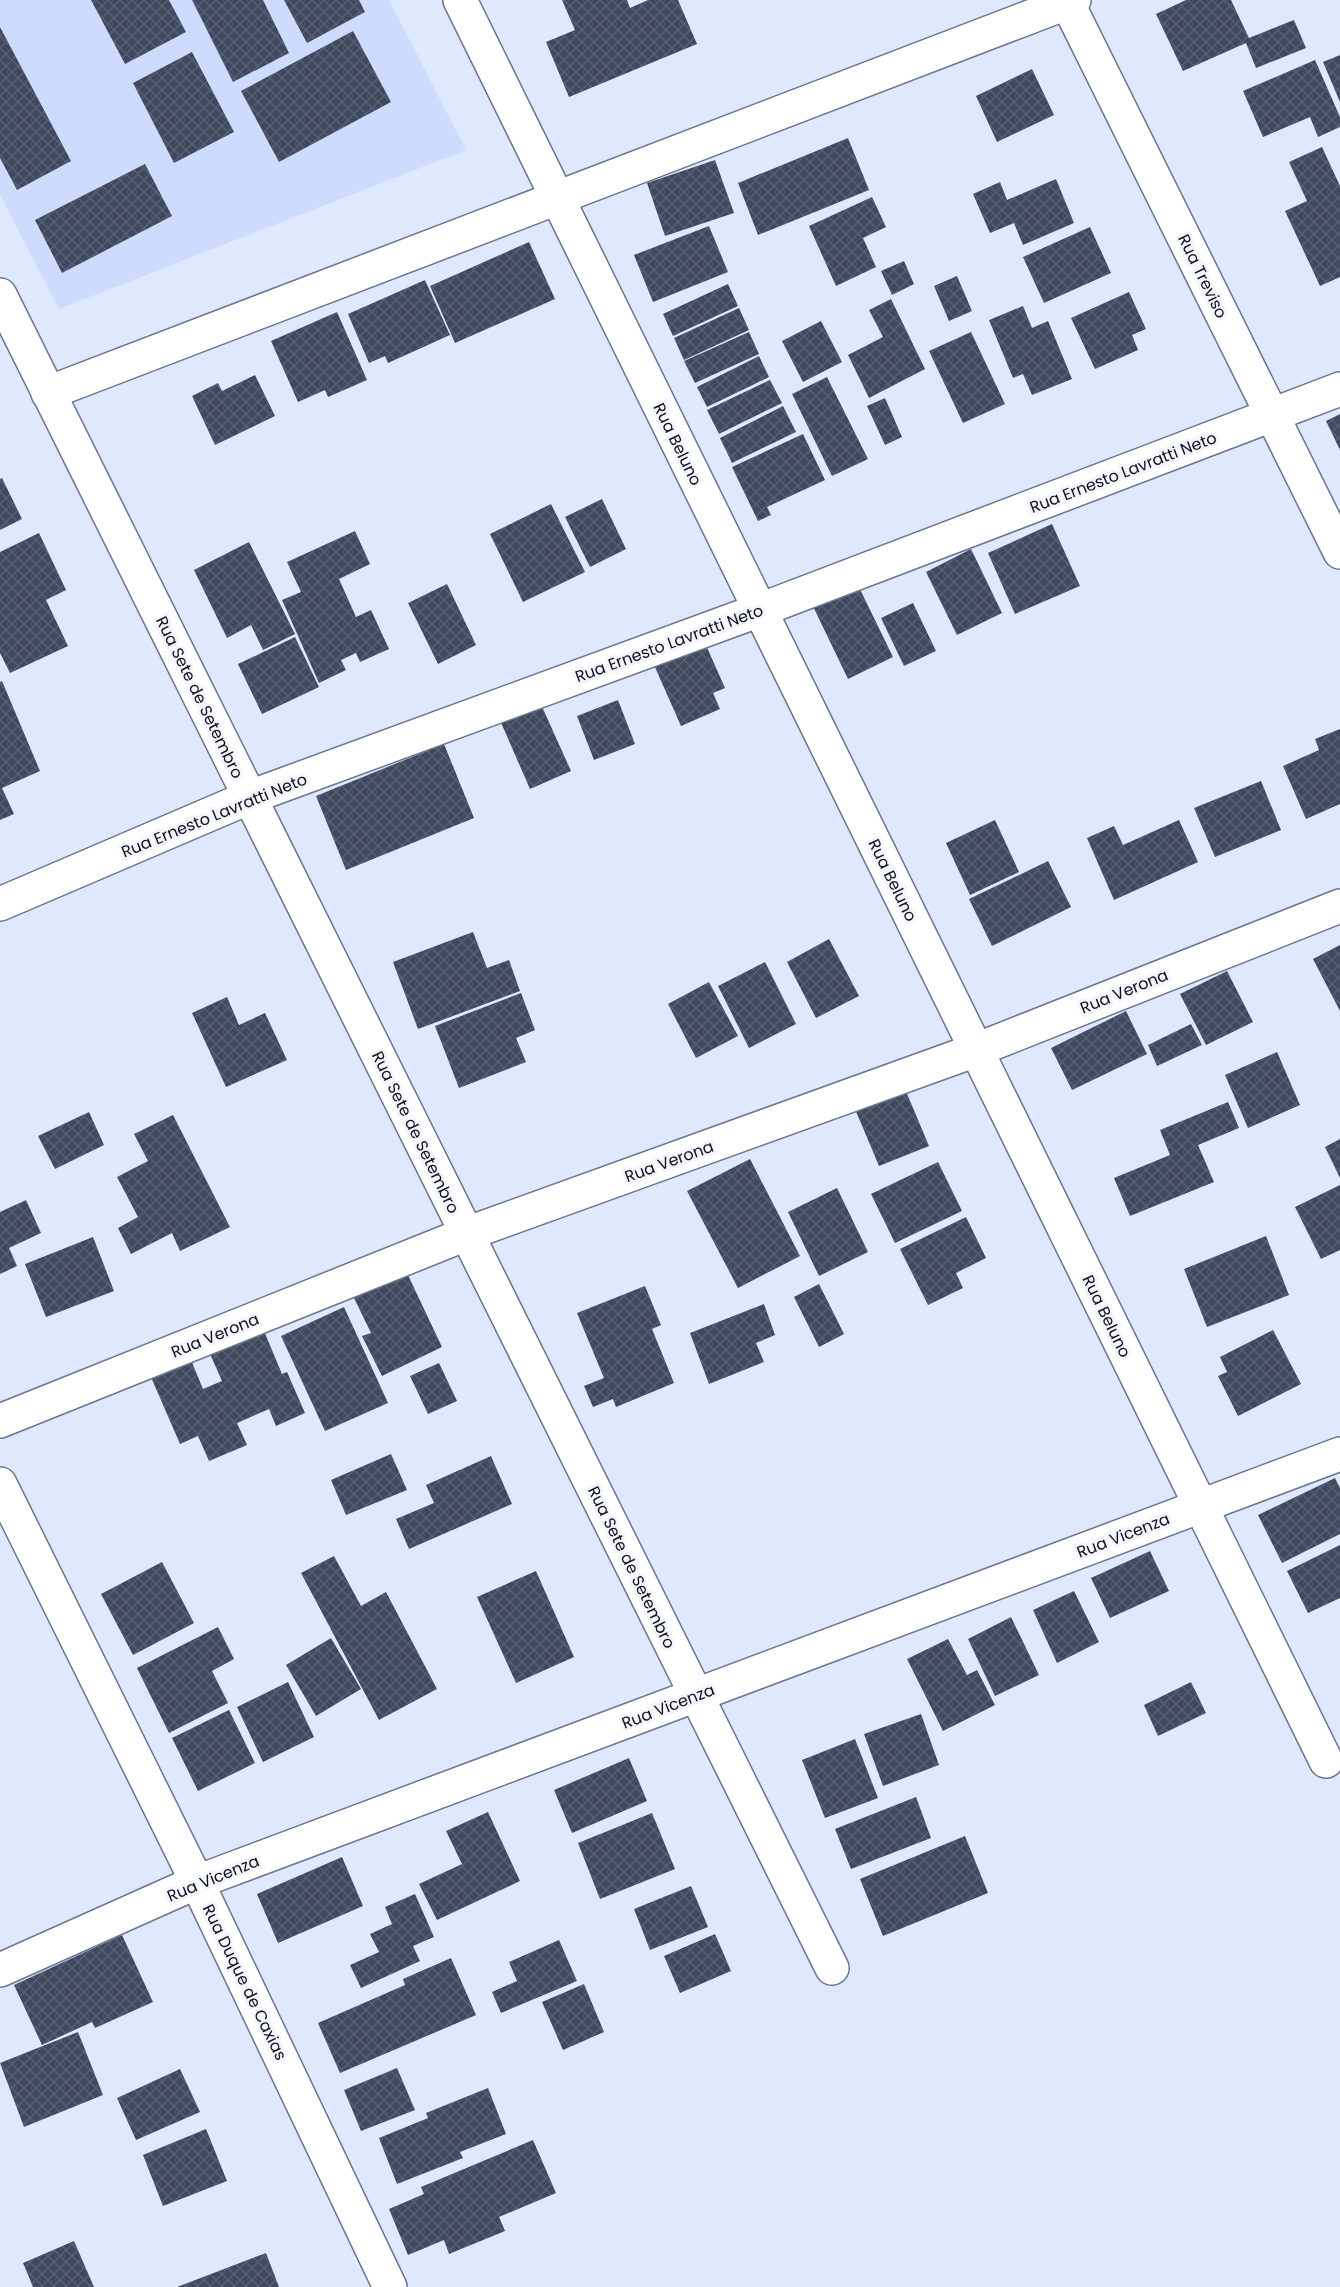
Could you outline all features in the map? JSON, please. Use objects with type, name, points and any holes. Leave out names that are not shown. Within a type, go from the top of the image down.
[{"type":"street","name":"Rua Beluno","points":[[460,0],[1326,1761]]},
{"type":"street","points":[[48,393],[1069,1]]},
{"type":"street","name":"Rua Treviso","points":[[1069,1],[1340,552]]},
{"type":"street","name":"Rua Sete de Setembro","points":[[3,308],[48,393],[250,797],[832,1968]]},
{"type":"street","name":"Rua Ernesto Lavratti Neto","points":[[0,904],[250,797],[760,609],[1340,389]]},
{"type":"street","name":"Rua Verona","points":[[0,1421],[466,1234],[976,1050],[1340,906]]},
{"type":"street","name":"Rua Vicenza","points":[[0,1970],[197,1882],[1340,1454]]},
{"type":"street","name":"Rua Duque de Caxias","points":[[0,1484],[197,1882],[390,2287]]},
{"type":"shaded area","points":[[0,0],[389,0],[466,150],[59,309],[0,195]]},
{"type":"building","points":[[91,0],[169,0],[186,32],[125,64]]},
{"type":"building","points":[[192,0],[263,0],[289,53],[233,82]]},
{"type":"building","points":[[284,0],[359,0],[365,12],[307,43]]},
{"type":"building","points":[[562,0],[627,0],[630,8],[648,0],[678,0],[697,44],[569,97],[546,42],[575,30]]},
{"type":"building","points":[[1186,0],[1231,0],[1249,38],[1294,20],[1306,48],[1256,68],[1246,43],[1183,71],[1156,14]]},
{"type":"building","points":[[0,27],[71,161],[17,190],[0,158]]},
{"type":"building","points":[[353,31],[391,102],[279,162],[241,91]]},
{"type":"building","points":[[192,52],[234,132],[174,163],[133,83]]},
{"type":"building","points":[[1340,55],[1340,102],[1323,62]]},
{"type":"building","points":[[1315,60],[1340,117],[1340,127],[1318,137],[1310,117],[1263,137],[1243,91]]},
{"type":"building","points":[[1032,69],[1054,115],[997,142],[976,96]]},
{"type":"building","points":[[848,138],[869,190],[758,235],[738,183]]},
{"type":"building","points":[[1322,147],[1340,186],[1340,277],[1320,286],[1285,211],[1307,201],[1289,162]]},
{"type":"building","points":[[715,160],[734,213],[665,236],[647,183]]},
{"type":"building","points":[[145,164],[172,216],[62,273],[35,220]]},
{"type":"building","points":[[1056,179],[1074,223],[1023,245],[1014,223],[990,233],[973,194],[1000,182],[1007,200]]},
{"type":"building","points":[[872,197],[886,227],[863,238],[876,267],[836,286],[809,226]]},
{"type":"building","points":[[709,226],[728,272],[653,302],[634,255]]},
{"type":"building","points":[[1090,227],[1111,273],[1044,303],[1023,257]]},
{"type":"building","points":[[529,242],[555,299],[455,343],[430,286]]},
{"type":"building","points":[[904,261],[914,284],[892,295],[881,271]]},
{"type":"building","points":[[957,276],[972,311],[949,321],[934,286]]},
{"type":"building","points":[[425,280],[450,335],[388,363],[385,356],[369,363],[348,314]]},
{"type":"building","points":[[728,284],[738,306],[673,336],[663,314]]},
{"type":"building","points":[[1129,292],[1146,329],[1132,335],[1138,350],[1095,369],[1071,318]]},
{"type":"building","points":[[891,299],[925,369],[869,398],[848,355],[883,337],[869,310]]},
{"type":"building","points":[[1023,306],[1032,328],[1048,321],[1072,379],[1032,395],[1023,374],[1013,378],[989,320]]},
{"type":"building","points":[[739,308],[749,330],[684,360],[674,338]]},
{"type":"building","points":[[337,312],[367,380],[328,397],[325,390],[298,402],[271,341]]},
{"type":"building","points":[[821,321],[842,362],[803,382],[782,341]]},
{"type":"building","points":[[749,332],[759,354],[695,383],[684,361]]},
{"type":"building","points":[[971,332],[1005,404],[963,423],[929,351]]},
{"type":"building","points":[[759,356],[769,377],[707,407],[697,387]]},
{"type":"building","points":[[255,375],[275,416],[215,445],[192,396],[218,383],[222,391]]},
{"type":"building","points":[[827,377],[868,459],[832,476],[792,394]]},
{"type":"building","points":[[770,380],[782,403],[719,434],[707,410]]},
{"type":"building","points":[[885,398],[902,437],[885,445],[867,406]]},
{"type":"building","points":[[783,406],[796,432],[732,463],[720,438]]},
{"type":"building","points":[[1340,414],[1340,450],[1326,421]]},
{"type":"building","points":[[803,434],[825,480],[767,507],[771,515],[758,521],[732,467]]},
{"type":"building","points":[[2,478],[22,519],[0,530],[0,479]]},
{"type":"building","points":[[602,499],[626,549],[590,567],[565,517]]},
{"type":"building","points":[[551,504],[585,572],[523,602],[490,534]]},
{"type":"building","points":[[1052,524],[1080,586],[1015,614],[988,553]]},
{"type":"building","points":[[355,531],[370,564],[339,579],[356,617],[371,610],[389,649],[360,662],[356,653],[341,660],[346,670],[319,683],[282,600],[301,592],[287,562]]},
{"type":"building","points":[[39,533],[66,590],[46,600],[68,646],[10,673],[0,653],[0,552]]},
{"type":"building","points":[[249,542],[295,634],[263,650],[251,625],[227,638],[194,570]]},
{"type":"building","points":[[971,549],[1002,613],[957,635],[926,572]]},
{"type":"building","points":[[853,575],[893,657],[848,679],[808,596]]},
{"type":"building","points":[[447,584],[476,645],[438,664],[408,603]]},
{"type":"building","points":[[913,603],[936,651],[904,666],[881,618]]},
{"type":"building","points":[[295,637],[319,687],[262,714],[238,664]]},
{"type":"building","points":[[705,643],[725,688],[713,693],[720,709],[681,726],[654,665]]},
{"type":"building","points":[[2,681],[40,771],[2,788],[14,814],[0,820],[0,682]]},
{"type":"building","points":[[539,700],[571,771],[530,789],[499,718]]},
{"type":"building","points":[[618,700],[635,744],[594,760],[577,716]]},
{"type":"building","points":[[1340,729],[1340,804],[1306,819],[1283,766],[1319,750],[1315,739]]},
{"type":"building","points":[[444,744],[474,818],[346,870],[316,796]]},
{"type":"building","points":[[1261,781],[1281,830],[1215,857],[1194,808]]},
{"type":"building","points":[[995,820],[1019,872],[970,895],[946,843]]},
{"type":"building","points":[[1179,820],[1198,862],[1114,900],[1087,838],[1114,826],[1123,845]]},
{"type":"building","points":[[1048,861],[1071,907],[992,946],[969,899]]},
{"type":"building","points":[[473,932],[487,968],[509,960],[520,991],[418,1029],[393,962]]},
{"type":"building","points":[[829,939],[859,996],[816,1018],[787,962]]},
{"type":"building","points":[[1340,945],[1340,1011],[1313,959]]},
{"type":"building","points":[[765,962],[796,1024],[749,1048],[718,986]]},
{"type":"building","points":[[1227,971],[1253,1022],[1206,1045],[1180,994]]},
{"type":"building","points":[[709,982],[738,1036],[696,1058],[668,1004]]},
{"type":"building","points":[[521,993],[535,1030],[516,1038],[526,1062],[459,1088],[435,1026]]},
{"type":"building","points":[[227,997],[239,1025],[265,1013],[287,1060],[226,1087],[192,1013]]},
{"type":"building","points":[[1126,1011],[1147,1054],[1072,1090],[1051,1048]]},
{"type":"building","points":[[1191,1024],[1202,1045],[1157,1066],[1148,1045]]},
{"type":"building","points":[[1277,1052],[1300,1105],[1248,1128],[1225,1075]]},
{"type":"building","points":[[905,1089],[929,1146],[879,1166],[855,1109]]},
{"type":"building","points":[[1228,1102],[1239,1128],[1198,1145],[1214,1182],[1130,1216],[1114,1178],[1170,1155],[1160,1130]]},
{"type":"building","points":[[89,1112],[104,1145],[55,1169],[38,1136]]},
{"type":"building","points":[[173,1115],[230,1227],[180,1251],[172,1233],[131,1254],[118,1228],[138,1217],[117,1177],[148,1161],[134,1134]]},
{"type":"building","points":[[1340,1139],[1340,1178],[1325,1147]]},
{"type":"building","points":[[750,1159],[800,1256],[738,1288],[687,1191]]},
{"type":"building","points":[[938,1162],[962,1211],[895,1243],[871,1194]]},
{"type":"building","points":[[1340,1185],[1340,1250],[1321,1259],[1295,1207]]},
{"type":"building","points":[[837,1188],[868,1252],[819,1276],[788,1212]]},
{"type":"building","points":[[26,1200],[41,1233],[9,1248],[17,1266],[0,1274],[0,1212]]},
{"type":"building","points":[[966,1217],[986,1258],[956,1273],[963,1288],[928,1305],[900,1249]]},
{"type":"building","points":[[1266,1236],[1289,1295],[1207,1327],[1184,1269]]},
{"type":"building","points":[[93,1237],[114,1291],[46,1317],[25,1264]]},
{"type":"building","points":[[407,1273],[442,1347],[382,1376],[362,1336],[371,1333],[354,1298]]},
{"type":"building","points":[[819,1284],[844,1334],[819,1347],[794,1297]]},
{"type":"building","points":[[645,1286],[661,1325],[652,1329],[674,1383],[616,1407],[613,1399],[593,1407],[584,1386],[604,1378],[577,1313]]},
{"type":"building","points":[[764,1304],[775,1335],[756,1343],[764,1362],[709,1384],[690,1333]]},
{"type":"building","points":[[344,1307],[388,1403],[325,1431],[281,1336]]},
{"type":"building","points":[[1273,1330],[1301,1384],[1238,1416],[1218,1376],[1227,1372],[1220,1357]]},
{"type":"building","points":[[264,1331],[282,1374],[287,1372],[305,1413],[276,1426],[269,1409],[237,1423],[247,1445],[209,1461],[198,1436],[180,1444],[151,1377],[191,1360],[203,1389],[222,1381],[210,1354]]},
{"type":"building","points":[[439,1363],[457,1401],[428,1414],[410,1376]]},
{"type":"building","points":[[391,1454],[407,1490],[346,1515],[331,1480]]},
{"type":"building","points":[[491,1456],[512,1504],[409,1549],[396,1519],[434,1503],[426,1485]]},
{"type":"building","points":[[1335,1478],[1340,1488],[1340,1534],[1282,1563],[1258,1515]]},
{"type":"building","points":[[1340,1545],[1340,1598],[1308,1613],[1287,1571]]},
{"type":"building","points":[[1150,1551],[1169,1591],[1110,1618],[1091,1578]]},
{"type":"building","points":[[334,1556],[361,1606],[386,1592],[437,1689],[379,1720],[301,1573]]},
{"type":"building","points":[[162,1562],[194,1623],[133,1655],[101,1594]]},
{"type":"building","points":[[536,1571],[574,1657],[516,1683],[477,1597]]},
{"type":"building","points":[[1074,1591],[1099,1642],[1057,1663],[1033,1610]]},
{"type":"building","points":[[1011,1617],[1039,1675],[995,1696],[968,1639]]},
{"type":"building","points":[[218,1627],[234,1659],[212,1671],[228,1703],[169,1733],[137,1668]]},
{"type":"building","points":[[331,1638],[361,1689],[316,1716],[286,1665]]},
{"type":"building","points":[[948,1639],[967,1675],[977,1670],[995,1705],[943,1731],[907,1659]]},
{"type":"building","points":[[288,1682],[314,1737],[263,1762],[237,1707]]},
{"type":"building","points":[[1191,1682],[1206,1713],[1158,1736],[1144,1705]]},
{"type":"building","points":[[229,1710],[255,1763],[198,1791],[172,1738]]},
{"type":"building","points":[[921,1714],[939,1765],[883,1786],[864,1734]]},
{"type":"building","points":[[855,1739],[878,1798],[825,1818],[802,1760]]},
{"type":"building","points":[[629,1758],[647,1801],[572,1833],[554,1790]]},
{"type":"building","points":[[916,1797],[931,1838],[851,1869],[835,1829]]},
{"type":"building","points":[[488,1812],[520,1881],[437,1920],[419,1884],[462,1864],[446,1831]]},
{"type":"building","points":[[652,1813],[675,1869],[600,1899],[578,1843]]},
{"type":"building","points":[[965,1836],[988,1893],[883,1936],[860,1879]]},
{"type":"building","points":[[342,1857],[363,1906],[278,1943],[257,1894]]},
{"type":"building","points":[[691,1886],[708,1927],[650,1950],[634,1909]]},
{"type":"building","points":[[415,1894],[434,1937],[413,1946],[420,1961],[361,1988],[350,1965],[379,1952],[370,1934],[392,1924],[385,1907]]},
{"type":"building","points":[[715,1934],[731,1971],[680,1993],[664,1956]]},
{"type":"building","points":[[122,1935],[153,2002],[95,2028],[92,2022],[42,2045],[14,1985]]},
{"type":"building","points":[[559,1940],[577,1981],[501,2013],[492,1992],[517,1981],[509,1962]]},
{"type":"building","points":[[451,1958],[476,2015],[340,2073],[318,2023],[405,1985],[403,1979]]},
{"type":"building","points":[[584,1984],[604,2032],[563,2050],[542,2002]]},
{"type":"building","points":[[78,2032],[103,2095],[24,2127],[0,2063]]},
{"type":"building","points":[[397,2068],[415,2110],[361,2131],[344,2090]]},
{"type":"building","points":[[180,2069],[200,2112],[136,2140],[117,2098]]},
{"type":"building","points":[[488,2088],[506,2134],[460,2152],[463,2158],[397,2184],[379,2138],[428,2118],[426,2113]]},
{"type":"building","points":[[206,2129],[227,2181],[163,2206],[143,2155]]},
{"type":"building","points":[[533,2140],[556,2193],[499,2217],[505,2231],[449,2254],[444,2240],[408,2255],[389,2209],[424,2194],[421,2187]]},
{"type":"building","points":[[74,2241],[94,2287],[33,2287],[23,2263]]},
{"type":"building","points":[[266,2253],[279,2287],[177,2287]]}]
